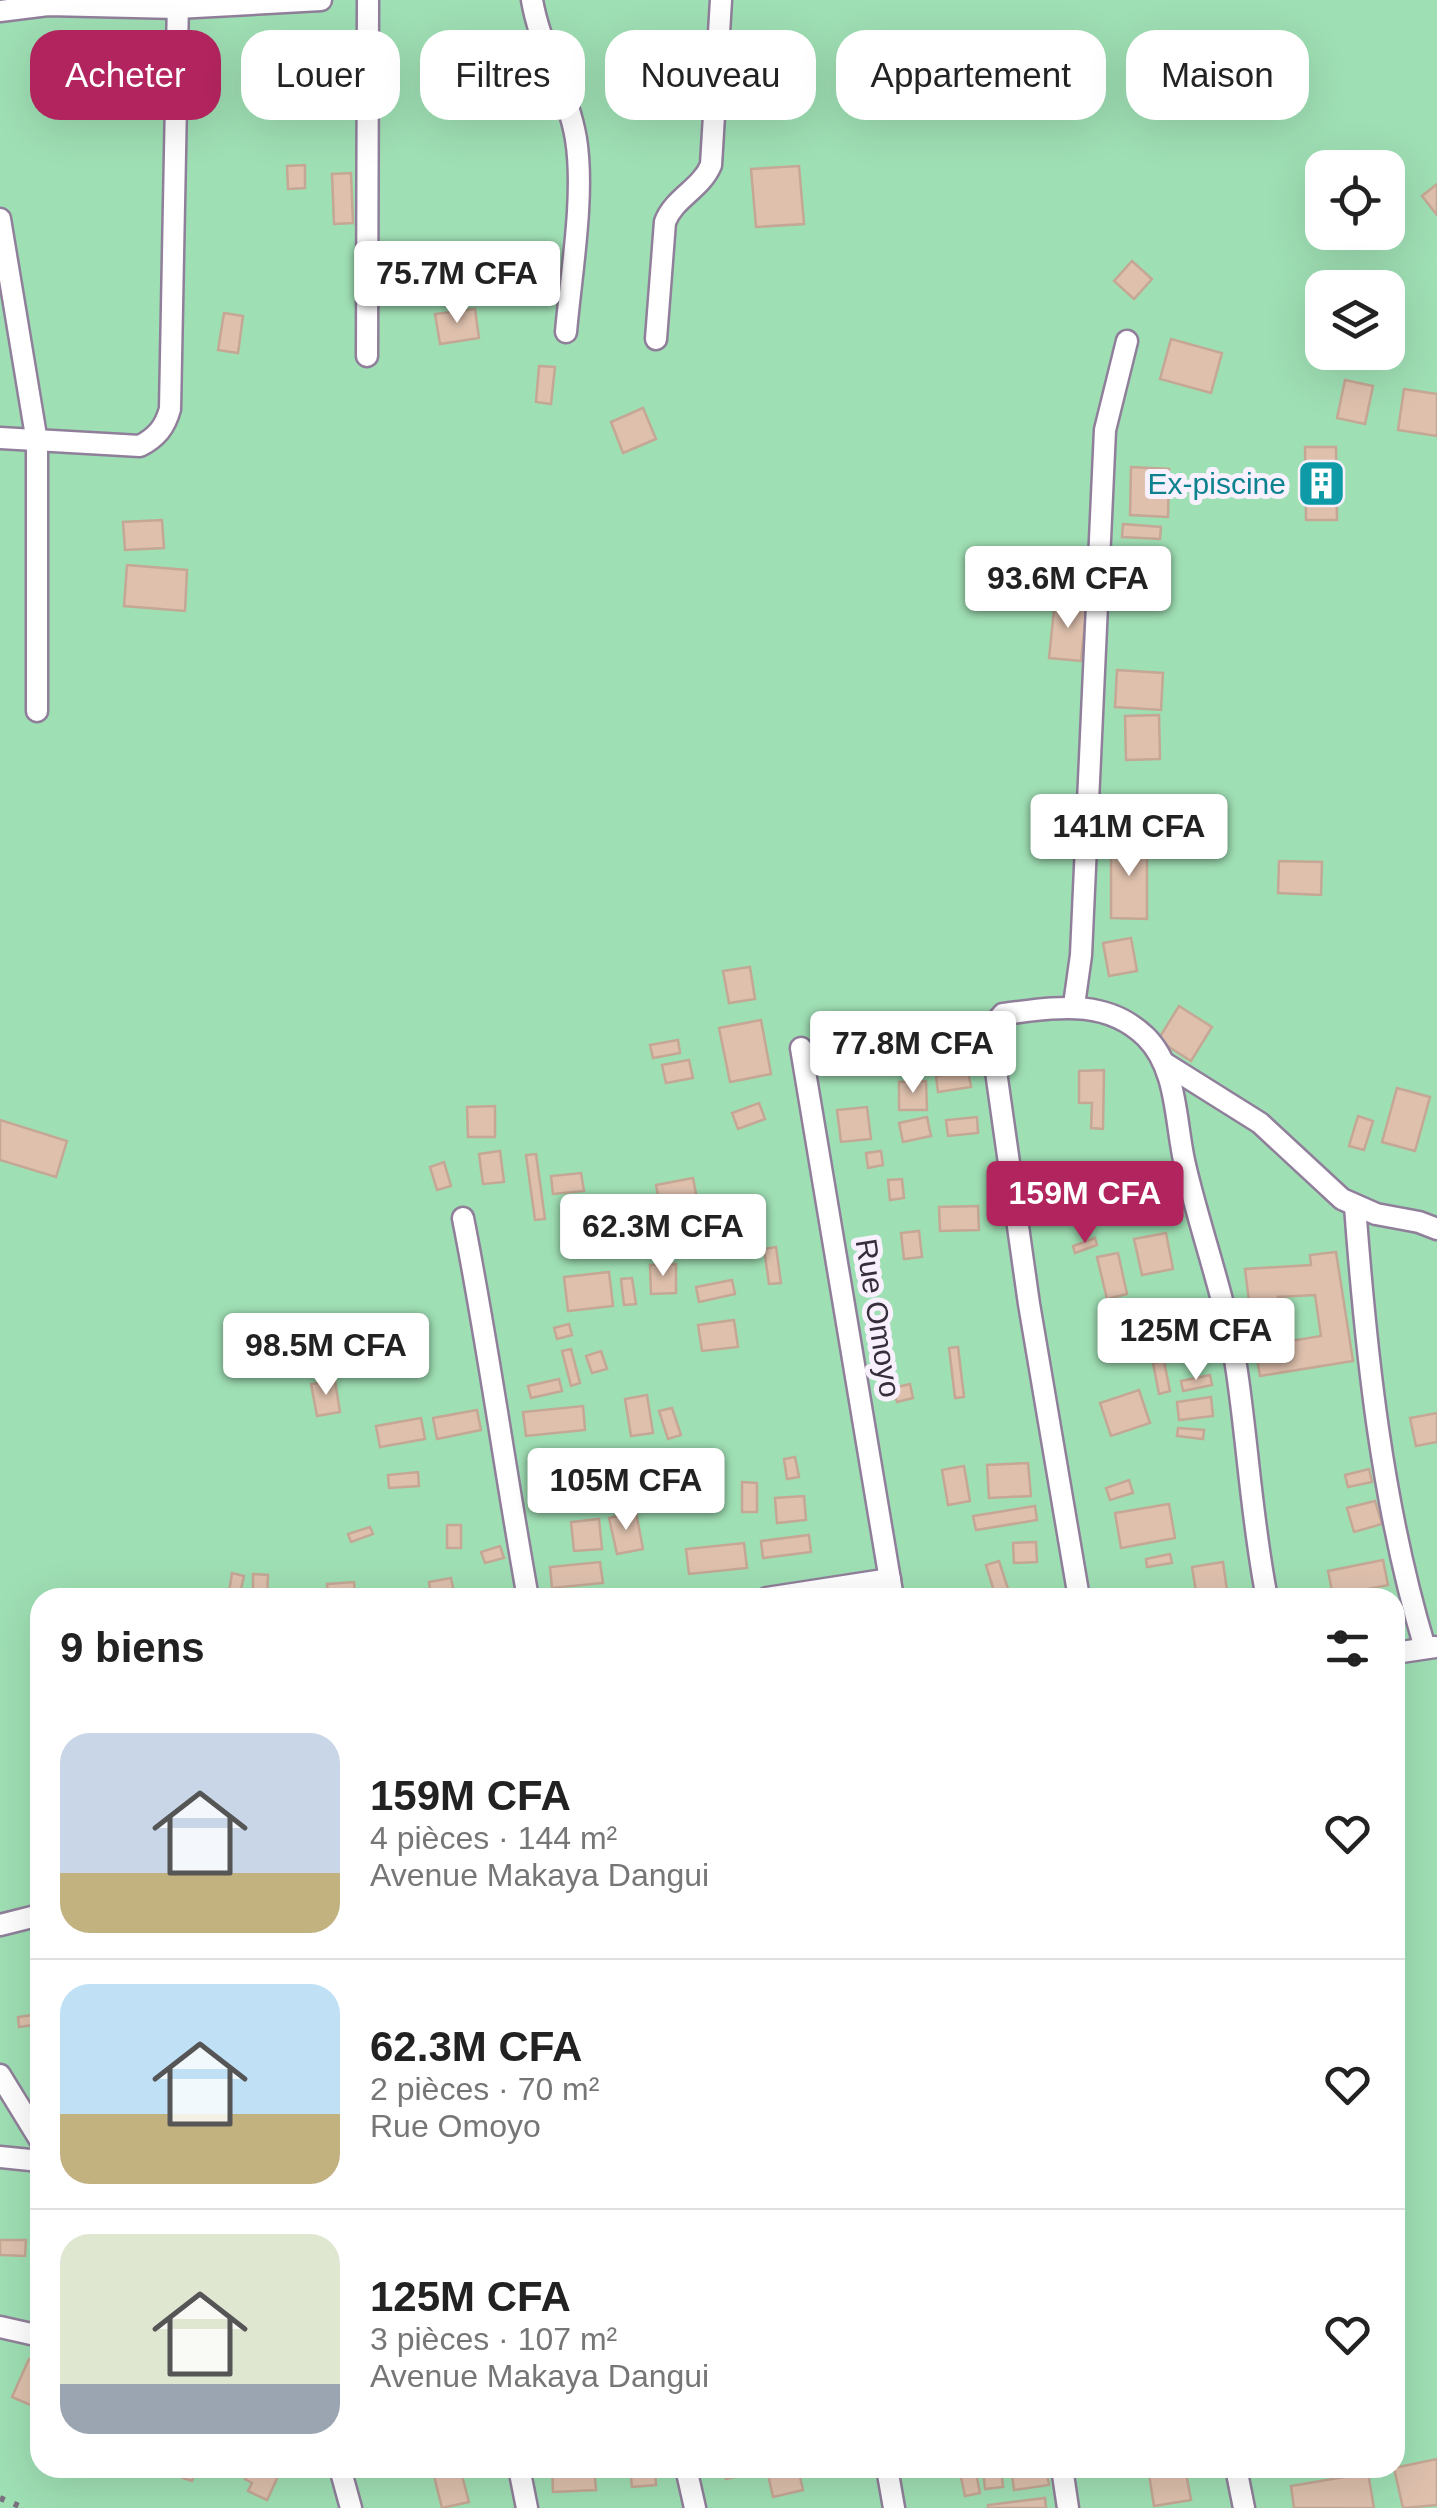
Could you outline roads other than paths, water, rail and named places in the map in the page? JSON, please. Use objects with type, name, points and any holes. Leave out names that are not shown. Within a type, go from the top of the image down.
[{"type":"street","points":[[0,11],[48,4],[321,0]]},
{"type":"street","points":[[368,0],[368,356]]},
{"type":"street","points":[[532,0],[536,24],[570,113],[576,140],[579,176],[566,332]]},
{"type":"street","points":[[656,339],[665,222],[670,210],[705,179],[711,165],[721,0]]},
{"type":"street","points":[[0,438],[140,446],[166,424],[170,409],[178,4]]},
{"type":"street","points":[[0,218],[37,442],[37,711]]},
{"type":"street","points":[[1074,1005],[1081,955],[1105,430],[1127,341]]},
{"type":"street","points":[[1077,1588],[1023,1268],[990,1029],[1003,1014],[1074,1005],[1111,1013],[1148,1039],[1166,1064],[1260,1123],[1354,1206],[1437,1229]]},
{"type":"street","name":"Rue Omoyo","points":[[801,1048],[892,1588]]},
{"type":"street","points":[[1166,1064],[1184,1160],[1237,1370],[1250,1498],[1265,1588]]},
{"type":"street","points":[[1354,1206],[1363,1323],[1384,1464],[1405,1580],[1431,1648],[1405,1652]]},
{"type":"street","points":[[463,1218],[489,1350],[526,1588]]},
{"type":"street","points":[[0,1925],[30,1918]]},
{"type":"street","points":[[0,2075],[30,2124]]},
{"type":"street","points":[[0,2157],[30,2160]]},
{"type":"street","points":[[0,2327],[30,2334]]},
{"type":"street","points":[[343,2478],[351,2508]]},
{"type":"street","points":[[521,2478],[528,2508]]},
{"type":"street","points":[[688,2478],[695,2508]]},
{"type":"street","points":[[889,2478],[894,2508]]},
{"type":"street","points":[[1064,2478],[1068,2508]]},
{"type":"street","points":[[1238,2478],[1244,2508]]},
{"type":"railway","points":[[0,2498],[24,2508]]},
{"type":"place","name":"Ex-piscine","points":[[1321,484]]}]
